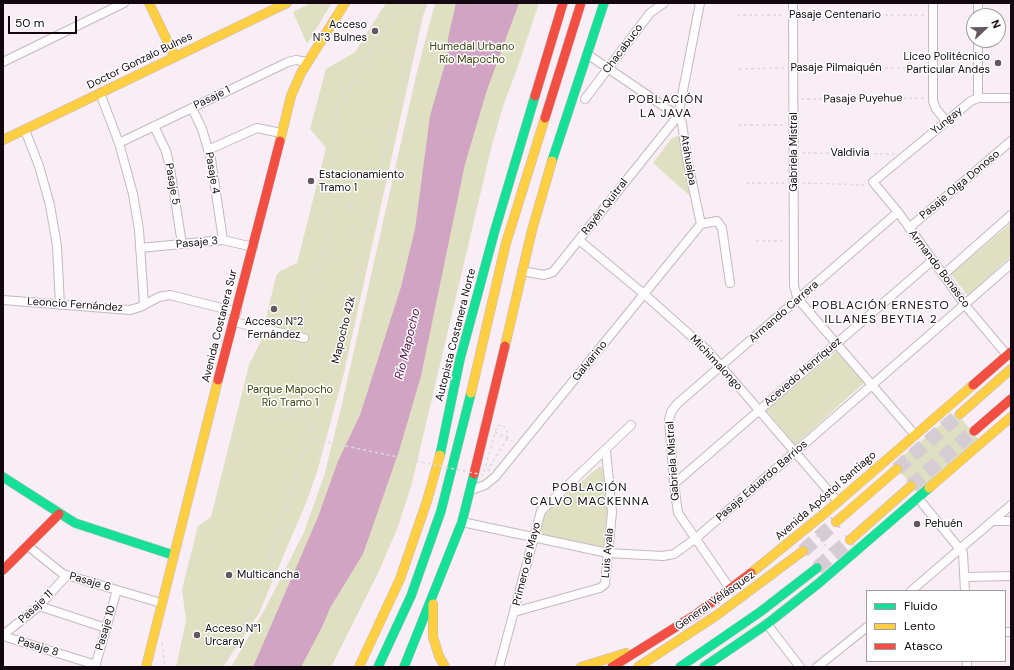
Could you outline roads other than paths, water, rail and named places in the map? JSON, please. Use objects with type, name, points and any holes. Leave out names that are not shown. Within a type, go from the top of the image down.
[{"type":"main road","points":[[149,3],[175,57]]},
{"type":"main road","name":"Doctor Gonzalo Bulnes","points":[[3,140],[287,3]]},
{"type":"main road","name":"Avenida Costanera Sur","points":[[146,667],[173,555],[295,84],[345,3]]},
{"type":"main road","name":"Autopista Costanera Norte","points":[[359,667],[400,579],[422,520],[444,440],[460,359],[495,230],[564,3]]},
{"type":"main road","points":[[378,667],[411,596],[441,511],[457,453],[506,243],[582,3]]},
{"type":"main road","points":[[404,667],[423,623],[462,522],[471,490],[522,271],[555,150],[604,3]]},
{"type":"main road","name":"Avenida Apóstol Santiago","points":[[612,667],[646,647],[731,590],[809,527],[1009,353]]},
{"type":"main road","points":[[960,414],[1011,369]]},
{"type":"main road","points":[[974,431],[1011,399]]},
{"type":"main road","points":[[704,667],[766,624],[842,564],[1011,418]]},
{"type":"main road","points":[[836,522],[897,469]]},
{"type":"main road","points":[[3,477],[59,514],[91,530],[173,555]]},
{"type":"main road","points":[[850,540],[912,486]]},
{"type":"main road","points":[[3,570],[59,514]]},
{"type":"main road","name":"General Velásquez","points":[[638,667],[717,615],[803,551]]},
{"type":"main road","points":[[680,667],[760,612],[817,568]]},
{"type":"main road","points":[[434,593],[433,637],[439,656],[445,667]]},
{"type":"main road","points":[[412,667],[423,623]]},
{"type":"main road","name":"Avenida Apóstol Santiago","points":[[581,667],[646,647]]},
{"type":"street","points":[[3,62],[124,3]]},
{"type":"street","name":"Chacabuco","points":[[585,99],[650,13],[664,3]]},
{"type":"street","name":"Atahualpa","points":[[700,3],[678,116],[682,123],[686,151],[702,224]]},
{"type":"street","name":"Gabriela Mistral","points":[[793,3],[794,286],[798,300]]},
{"type":"street","points":[[933,3],[933,98],[935,106],[946,121]]},
{"type":"street","points":[[978,48],[978,98],[1011,98]]},
{"type":"street","points":[[587,54],[678,116]]},
{"type":"street","name":"Pasaje 1","points":[[119,143],[288,62],[296,60],[308,62]]},
{"type":"street","points":[[100,93],[119,143],[133,194],[140,248],[144,304]]},
{"type":"street","name":"Yungay","points":[[873,182],[970,101],[978,98]]},
{"type":"street","name":"Pasaje 4","points":[[192,108],[202,129],[208,150],[222,240]]},
{"type":"street","name":"Rayén Quitral","points":[[522,271],[544,275],[550,274],[678,116]]},
{"type":"street","name":"Pasaje 5","points":[[154,126],[166,151],[182,244]]},
{"type":"street","points":[[208,150],[257,128],[282,133]]},
{"type":"street","points":[[25,130],[40,166],[52,212],[57,246],[60,305]]},
{"type":"street","name":"Pasaje Olga Donoso","points":[[909,228],[1011,141]]},
{"type":"street","name":"Armando Bonasco","points":[[873,182],[898,212],[965,305],[1009,353]]},
{"type":"street","name":"Armando Carrera","points":[[671,412],[677,404],[898,212]]},
{"type":"street","points":[[943,274],[1011,216]]},
{"type":"street","points":[[702,224],[717,221],[722,228],[730,283]]},
{"type":"street","name":"Galvarino","points":[[471,490],[485,485],[495,477],[702,224]]},
{"type":"street","name":"Pasaje 3","points":[[140,248],[222,240],[253,247]]},
{"type":"street","name":"Michimalongo","points":[[578,240],[644,294],[708,351],[838,502]]},
{"type":"street","name":"Acevedo Henríquez","points":[[674,484],[933,260]]},
{"type":"street","name":"Pasaje Eduardo Barrios","points":[[462,522],[608,553],[667,556],[678,552],[873,386],[1011,264]]},
{"type":"street","name":"Leoncio Fernández","points":[[3,300],[130,310],[159,297],[170,295],[237,312]]},
{"type":"street","points":[[798,300],[915,435]]},
{"type":"street","points":[[234,322],[304,338]]},
{"type":"street","name":"Gabriela Mistral","points":[[671,412],[670,420],[674,484],[678,513],[731,590]]},
{"type":"street","name":"Primero de Mayo","points":[[499,667],[538,518],[544,507],[606,451],[631,425]]},
{"type":"street","name":"Luis Ayala","points":[[514,612],[603,587],[606,582],[611,506],[606,451]]},
{"type":"street","points":[[918,498],[960,549],[964,559],[965,590]]},
{"type":"street","points":[[912,590],[1011,505]]},
{"type":"street","points":[[992,521],[1011,521]]},
{"type":"street","name":"Pasaje 6","points":[[28,546],[56,570],[67,575],[161,602]]},
{"type":"street","name":"Pasaje 11","points":[[3,636],[39,606],[67,575]]},
{"type":"street","points":[[965,577],[1011,576]]},
{"type":"street","name":"Pasaje 10","points":[[96,666],[117,590]]},
{"type":"street","points":[[39,606],[106,628]]},
{"type":"street","points":[[766,624],[800,667]]},
{"type":"street","points":[[817,667],[866,628]]},
{"type":"street","points":[[858,635],[866,634]]},
{"type":"street","name":"Pasaje 8","points":[[3,636],[96,666]]},
{"type":"water","name":"Río Mapocho","points":[[456,3],[519,3],[487,90],[465,164],[421,376],[399,451],[363,554],[330,608],[323,625],[301,667],[253,667],[318,517],[338,461],[360,415],[401,287],[415,229],[430,116],[447,57],[448,38]]},
{"type":"tunnel","points":[[897,469],[960,414]]},
{"type":"tunnel","points":[[911,486],[974,431]]},
{"type":"tunnel","points":[[803,551],[836,522]]},
{"type":"tunnel","points":[[817,568],[850,540]]},
{"type":"place","name":"Acceso N°3 Bulnes","points":[[375,31]]},
{"type":"place","name":"Liceo Politécnico Particular Andes","points":[[998,63]]},
{"type":"place","name":"Estacionamiento Tramo 1","points":[[311,181]]},
{"type":"place","name":"Acceso N°2 Fernández","points":[[274,309]]},
{"type":"place","name":"Pehuén","points":[[917,524]]},
{"type":"place","name":"Multicancha","points":[[229,575]]},
{"type":"place","name":"Acceso N°1 Urcaray","points":[[197,635]]},
{"type":"district","name":"POBLACIÓN LA JAVA","points":[[666,107]]},
{"type":"district","name":"POBLACIÓN ERNESTO ILLANES BEYTIA 2","points":[[881,313]]},
{"type":"district","name":"POBLACIÓN CALVO MACKENNA","points":[[590,495]]},
{"type":"park label","name":"Humedal Urbano Río Mapocho","points":[[472,53]]},
{"type":"park label","name":"Parque Mapocho Río Tramo 1","points":[[290,396]]}]
